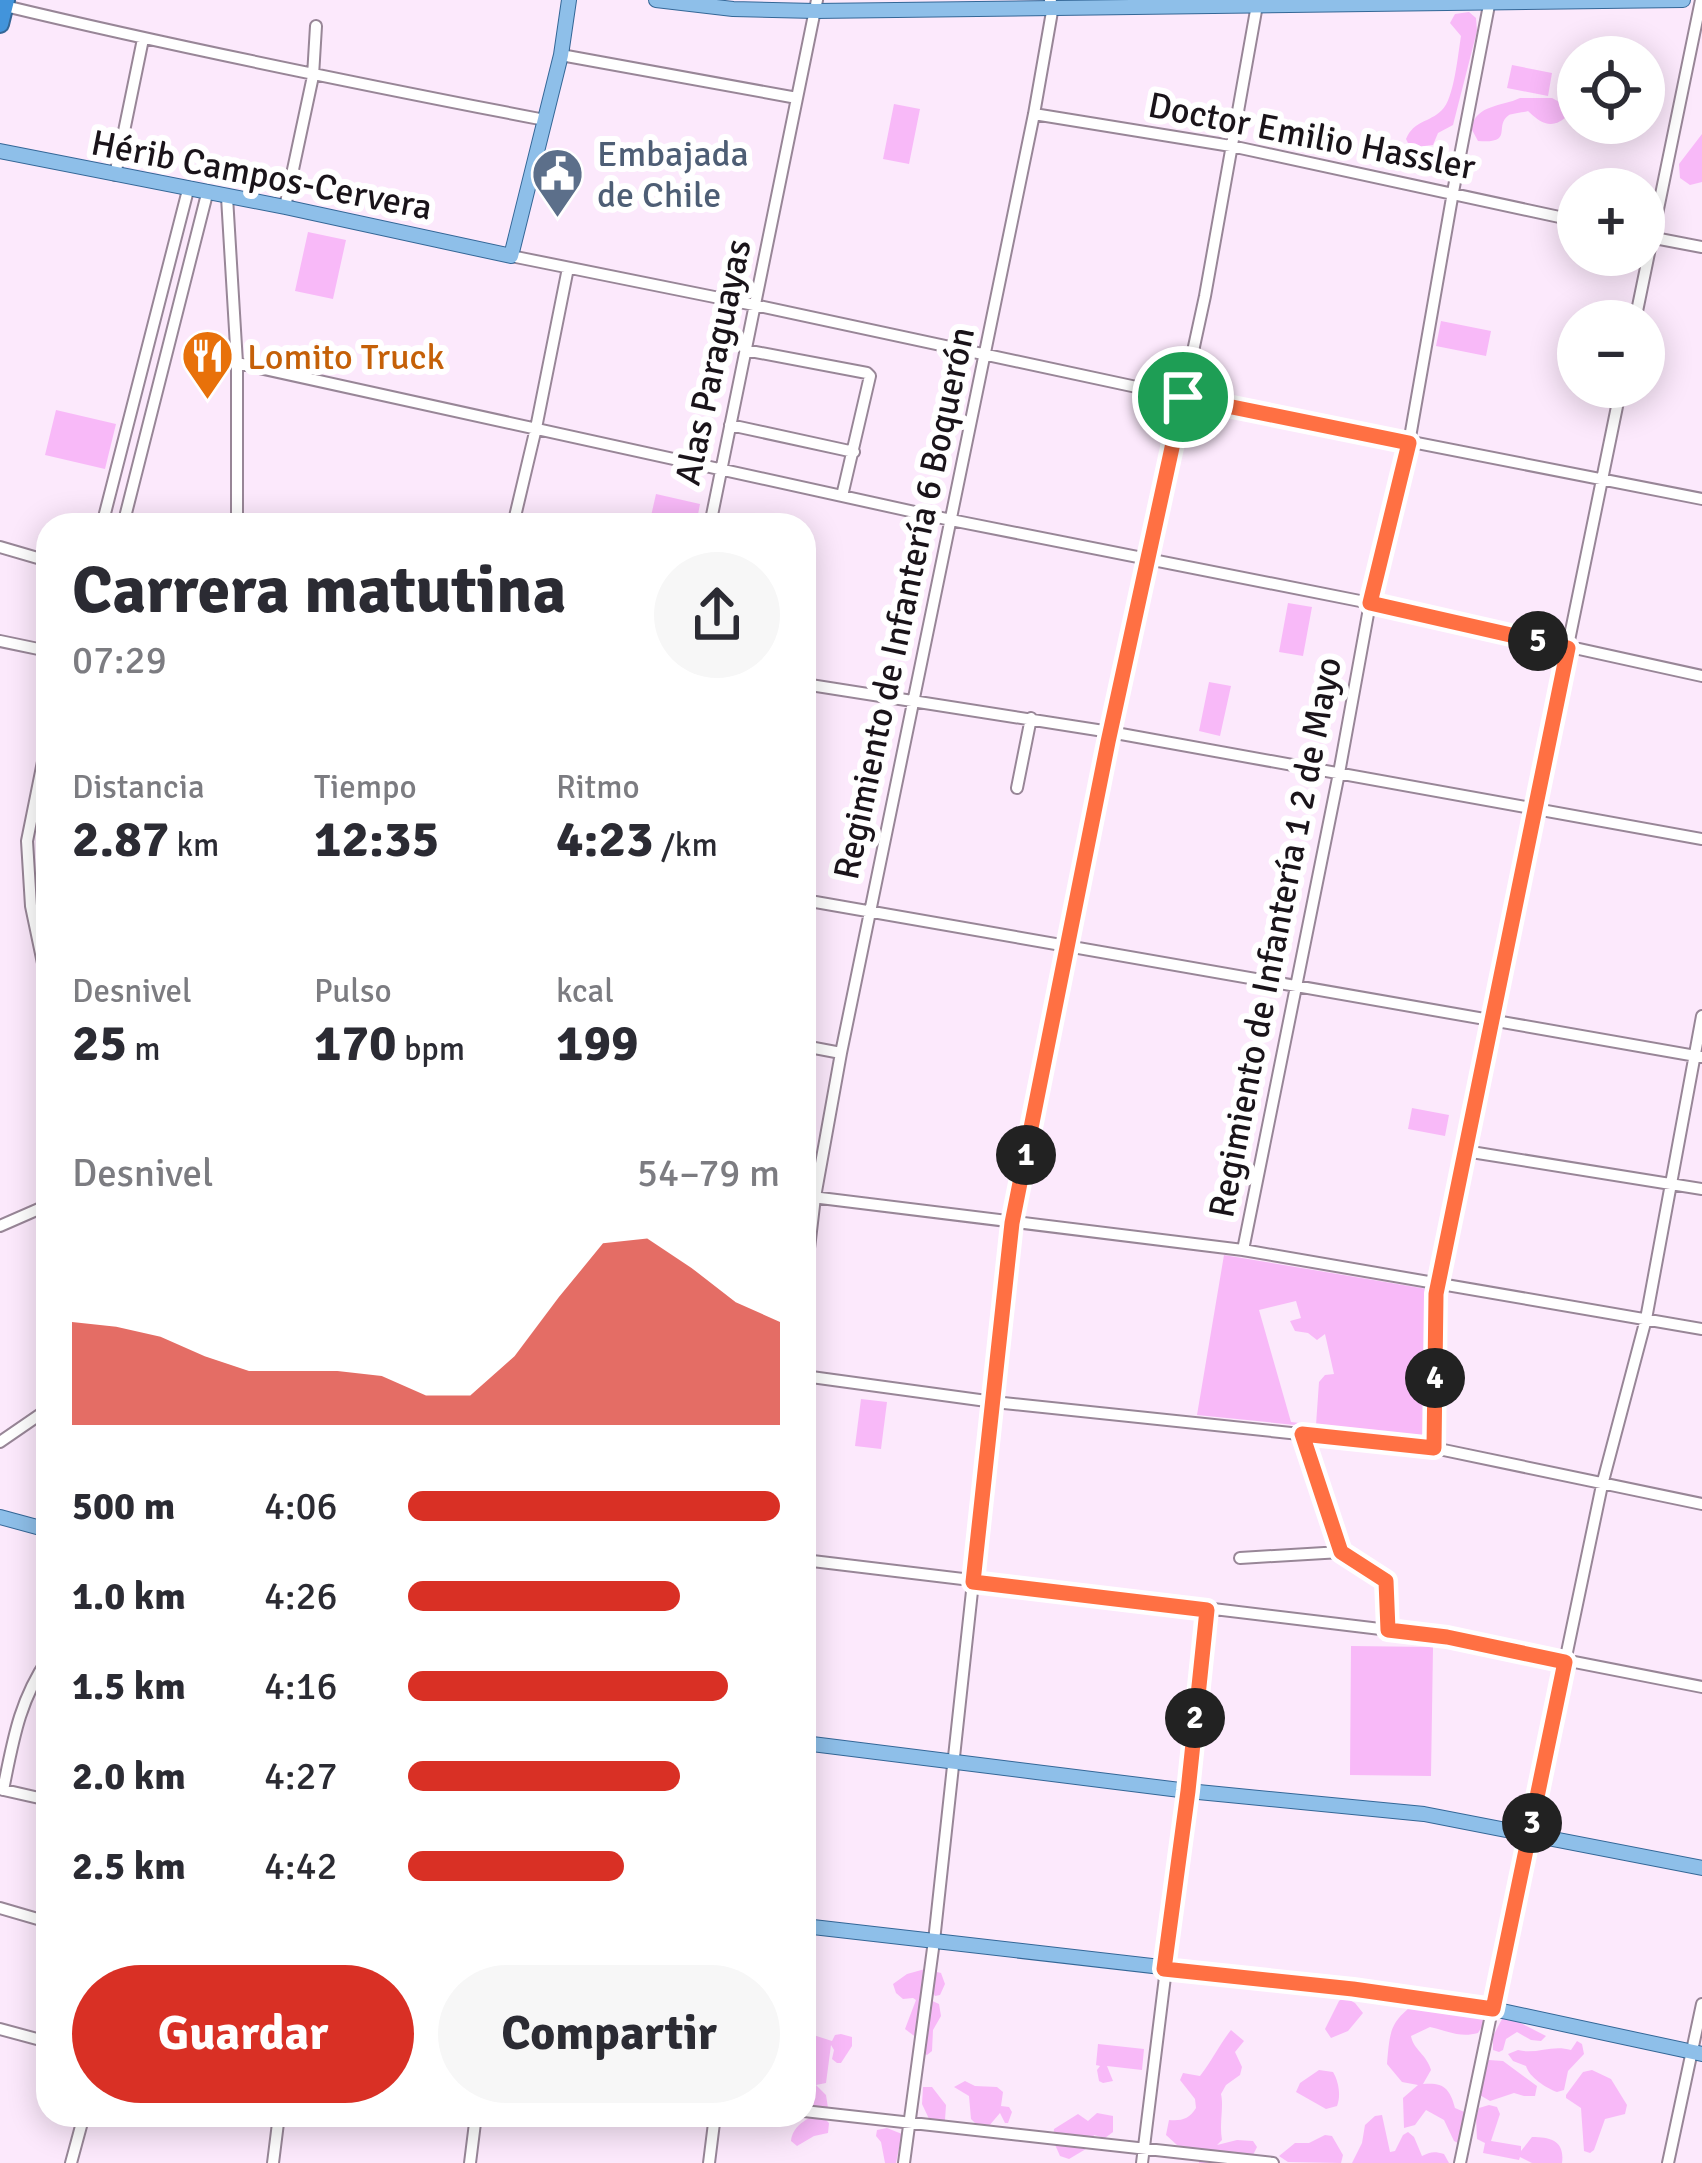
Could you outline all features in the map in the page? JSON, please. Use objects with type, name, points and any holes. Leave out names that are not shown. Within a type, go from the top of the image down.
[{"type":"main road","points":[[511,256],[561,55],[569,0]]},
{"type":"main road","points":[[656,0],[816,5],[1683,0]]},
{"type":"main road","name":"Hérib Campos-Cervera","points":[[0,152],[511,256]]},
{"type":"main road","points":[[0,1517],[36,1527]]},
{"type":"main road","points":[[816,1745],[1188,1791],[1424,1814],[1702,1868]]},
{"type":"main road","points":[[816,1927],[1353,1989],[1493,2009],[1697,2052]]},
{"type":"street","points":[[1663,168],[1701,0]]},
{"type":"street","name":"Regimiento de Infantería 1 2 de Mayo","points":[[1243,1250],[1370,603],[1409,443],[1490,1]]},
{"type":"street","name":"Regimiento de Infantería 6 Boquerón","points":[[816,1169],[1054,2]]},
{"type":"street","name":"Alas Paraguayas","points":[[712,513],[816,5]]},
{"type":"street","points":[[904,2163],[934,1941],[1012,1223],[1110,732],[1205,296],[1257,5]]},
{"type":"street","points":[[4,10],[545,120]]},
{"type":"street","points":[[285,207],[314,76],[316,26]]},
{"type":"street","points":[[115,175],[143,39]]},
{"type":"street","points":[[561,55],[797,98]]},
{"type":"street","name":"Doctor Emilio Hassler","points":[[1034,114],[1232,146],[1557,215]]},
{"type":"street","points":[[105,513],[188,190]]},
{"type":"street","points":[[126,513],[207,194]]},
{"type":"street","points":[[227,197],[237,363],[237,513]]},
{"type":"street","points":[[1665,240],[1702,248]]},
{"type":"street","points":[[511,256],[1183,397],[1702,499]]},
{"type":"street","points":[[516,513],[568,268]]},
{"type":"street","points":[[147,348],[167,354]]},
{"type":"street","points":[[745,350],[867,373],[870,380],[842,496]]},
{"type":"street","points":[[237,363],[951,520],[1370,603],[1702,676]]},
{"type":"street","points":[[1434,1448],[1437,1284],[1617,408]]},
{"type":"street","points":[[730,425],[854,452]]},
{"type":"street","points":[[112,487],[132,493]]},
{"type":"street","points":[[0,548],[36,558]]},
{"type":"street","points":[[0,641],[36,648]]},
{"type":"street","points":[[816,686],[1031,718],[1702,839]]},
{"type":"street","points":[[1016,788],[1031,718]]},
{"type":"street","points":[[36,793],[27,841],[36,925]]},
{"type":"street","points":[[32,812],[36,813]]},
{"type":"street","points":[[816,902],[1698,1056]]},
{"type":"street","points":[[1460,2163],[1602,1485],[1646,1319],[1702,1016]]},
{"type":"street","points":[[816,1048],[841,1053]]},
{"type":"street","points":[[1465,1151],[1702,1190]]},
{"type":"street","points":[[816,1198],[1243,1250],[1702,1329]]},
{"type":"street","points":[[0,1226],[36,1210]]},
{"type":"street","points":[[816,1378],[994,1402],[1434,1448],[1702,1504]]},
{"type":"street","points":[[0,1442],[36,1416]]},
{"type":"street","points":[[1302,1434],[1341,1552]]},
{"type":"street","points":[[1240,1558],[1341,1552],[1386,1581],[1388,1630]]},
{"type":"street","points":[[816,1562],[1447,1637],[1702,1687]]},
{"type":"street","points":[[1143,2156],[1207,1610]]},
{"type":"street","points":[[36,1677],[18,1715],[2,1790],[36,1797]]},
{"type":"street","points":[[0,1908],[36,1918]]},
{"type":"street","points":[[1668,2163],[1697,2052],[1702,2004]]},
{"type":"street","points":[[0,2030],[36,2039]]},
{"type":"street","points":[[816,2112],[1143,2156],[1273,2163]]},
{"type":"street","points":[[70,2163],[80,2127]]},
{"type":"street","points":[[273,2163],[278,2127]]},
{"type":"street","points":[[470,2163],[474,2127]]},
{"type":"street","points":[[709,2163],[714,2127]]},
{"type":"shaded area","points":[[1469,12],[1476,18],[1477,31],[1453,125],[1438,133],[1433,145],[1416,147],[1406,139],[1409,133],[1442,110],[1452,86],[1461,36],[1450,23],[1455,14]]},
{"type":"shaded area","points":[[1512,65],[1552,73],[1548,96],[1507,88]]},
{"type":"shaded area","points":[[1520,98],[1552,98],[1557,101],[1557,122],[1543,122],[1528,111],[1510,115],[1500,137],[1478,141],[1471,128],[1474,120],[1491,107]]},
{"type":"shaded area","points":[[894,104],[920,109],[909,164],[883,159]]},
{"type":"shaded area","points":[[1702,134],[1702,182],[1690,185],[1680,178],[1679,164]]},
{"type":"shaded area","points":[[308,232],[346,240],[333,299],[295,291]]},
{"type":"shaded area","points":[[1441,321],[1491,331],[1486,356],[1436,346]]},
{"type":"shaded area","points":[[56,410],[116,424],[105,469],[45,455]]},
{"type":"shaded area","points":[[656,494],[700,504],[698,513],[652,513]]},
{"type":"shaded area","points":[[1288,603],[1312,607],[1303,656],[1279,652]]},
{"type":"shaded area","points":[[1209,682],[1231,686],[1220,736],[1199,731]]},
{"type":"shaded area","points":[[1412,1108],[1449,1115],[1445,1136],[1408,1129]]},
{"type":"shaded area","points":[[1224,1255],[1430,1292],[1424,1438],[1197,1415]],"holes":[[[1296,1301],[1301,1318],[1290,1321],[1295,1331],[1317,1340],[1325,1334],[1334,1374],[1319,1382],[1316,1425],[1291,1422],[1259,1310]]]},
{"type":"shaded area","points":[[861,1399],[887,1402],[881,1449],[855,1446]]},
{"type":"shaded area","points":[[1351,1646],[1433,1647],[1431,1776],[1350,1775]]},
{"type":"shaded area","points":[[925,1969],[941,1973],[945,1984],[935,1996],[929,1986],[926,1998],[939,2004],[941,2016],[927,2055],[920,2052],[921,2041],[905,2029],[916,2000],[903,1999],[893,1984]]},
{"type":"shaded area","points":[[1344,1997],[1363,2013],[1348,2031],[1331,2038],[1325,2029]]},
{"type":"shaded area","points":[[1418,2001],[1493,2009],[1478,2033],[1430,2027],[1411,2036],[1431,2070],[1423,2084],[1445,2088],[1455,2108],[1474,2121],[1464,2146],[1454,2141],[1444,2120],[1426,2110],[1415,2125],[1404,2128],[1403,2098],[1418,2085],[1402,2082],[1387,2064],[1388,2052],[1397,2021]]},
{"type":"shaded area","points":[[1511,2018],[1546,2036],[1531,2040],[1517,2032],[1506,2039],[1503,2050],[1493,2050],[1493,2036],[1502,2019]]},
{"type":"shaded area","points":[[1231,2030],[1244,2041],[1235,2052],[1242,2067],[1221,2094],[1222,2140],[1217,2145],[1237,2140],[1253,2141],[1257,2147],[1249,2163],[1199,2163],[1199,2151],[1177,2145],[1166,2135],[1169,2120],[1185,2118],[1196,2108],[1180,2080],[1183,2073],[1200,2076]]},
{"type":"shaded area","points":[[835,2035],[852,2037],[841,2063],[832,2059],[831,2045],[826,2083],[816,2085],[816,2036],[832,2041]]},
{"type":"shaded area","points":[[1577,2041],[1584,2054],[1568,2071],[1564,2090],[1557,2092],[1538,2082],[1508,2054],[1571,2050]]},
{"type":"shaded area","points":[[1098,2044],[1144,2049],[1142,2070],[1107,2066],[1113,2081],[1099,2081]]},
{"type":"shaded area","points":[[1489,2060],[1503,2061],[1537,2086],[1535,2096],[1514,2093],[1490,2101],[1478,2094],[1472,2070]]},
{"type":"shaded area","points":[[1319,2070],[1335,2076],[1337,2106],[1326,2109],[1296,2092],[1300,2083]]},
{"type":"shaded area","points":[[1592,2070],[1611,2079],[1627,2105],[1625,2114],[1605,2119],[1590,2153],[1584,2151],[1581,2108],[1566,2095],[1583,2072]]},
{"type":"shaded area","points":[[965,2081],[1003,2092],[1001,2106],[1012,2112],[1008,2123],[1000,2113],[988,2127],[977,2125],[971,2119],[969,2096],[954,2087]]},
{"type":"shaded area","points":[[816,2085],[826,2095],[828,2108],[820,2114],[829,2123],[828,2133],[797,2146],[791,2141],[794,2131],[816,2127]]},
{"type":"shaded area","points":[[923,2087],[932,2087],[946,2105],[945,2120],[940,2123],[930,2121],[922,2104]]},
{"type":"shaded area","points":[[1489,2105],[1500,2114],[1491,2141],[1521,2146],[1521,2151],[1532,2137],[1551,2139],[1559,2145],[1562,2163],[1532,2163],[1483,2153],[1485,2143],[1477,2139],[1476,2117],[1479,2108]]},
{"type":"shaded area","points":[[1097,2113],[1113,2116],[1113,2132],[1105,2138],[1094,2135],[1091,2146],[1069,2159],[1060,2156],[1054,2129],[1078,2114],[1088,2121]]},
{"type":"shaded area","points":[[1382,2115],[1390,2152],[1408,2132],[1422,2156],[1441,2153],[1449,2163],[1352,2163],[1365,2125]]},
{"type":"shaded area","points":[[877,2130],[902,2134],[896,2163],[885,2163],[876,2136]]},
{"type":"shaded area","points":[[1332,2136],[1343,2155],[1341,2163],[1288,2162],[1279,2156],[1295,2143],[1309,2143]]},
{"type":"place","name":"Embajada de Chile","points":[[558,220]]},
{"type":"place","name":"Lomito Truck","points":[[208,402]]},
{"type":"route","points":[[1183,397],[1409,443],[1370,603],[1568,648],[1436,1294],[1434,1448],[1302,1434],[1341,1552],[1386,1581],[1388,1630],[1447,1637],[1565,1662],[1493,2009],[1164,1969],[1207,1610],[973,1582],[1012,1223],[1183,397]]}]
